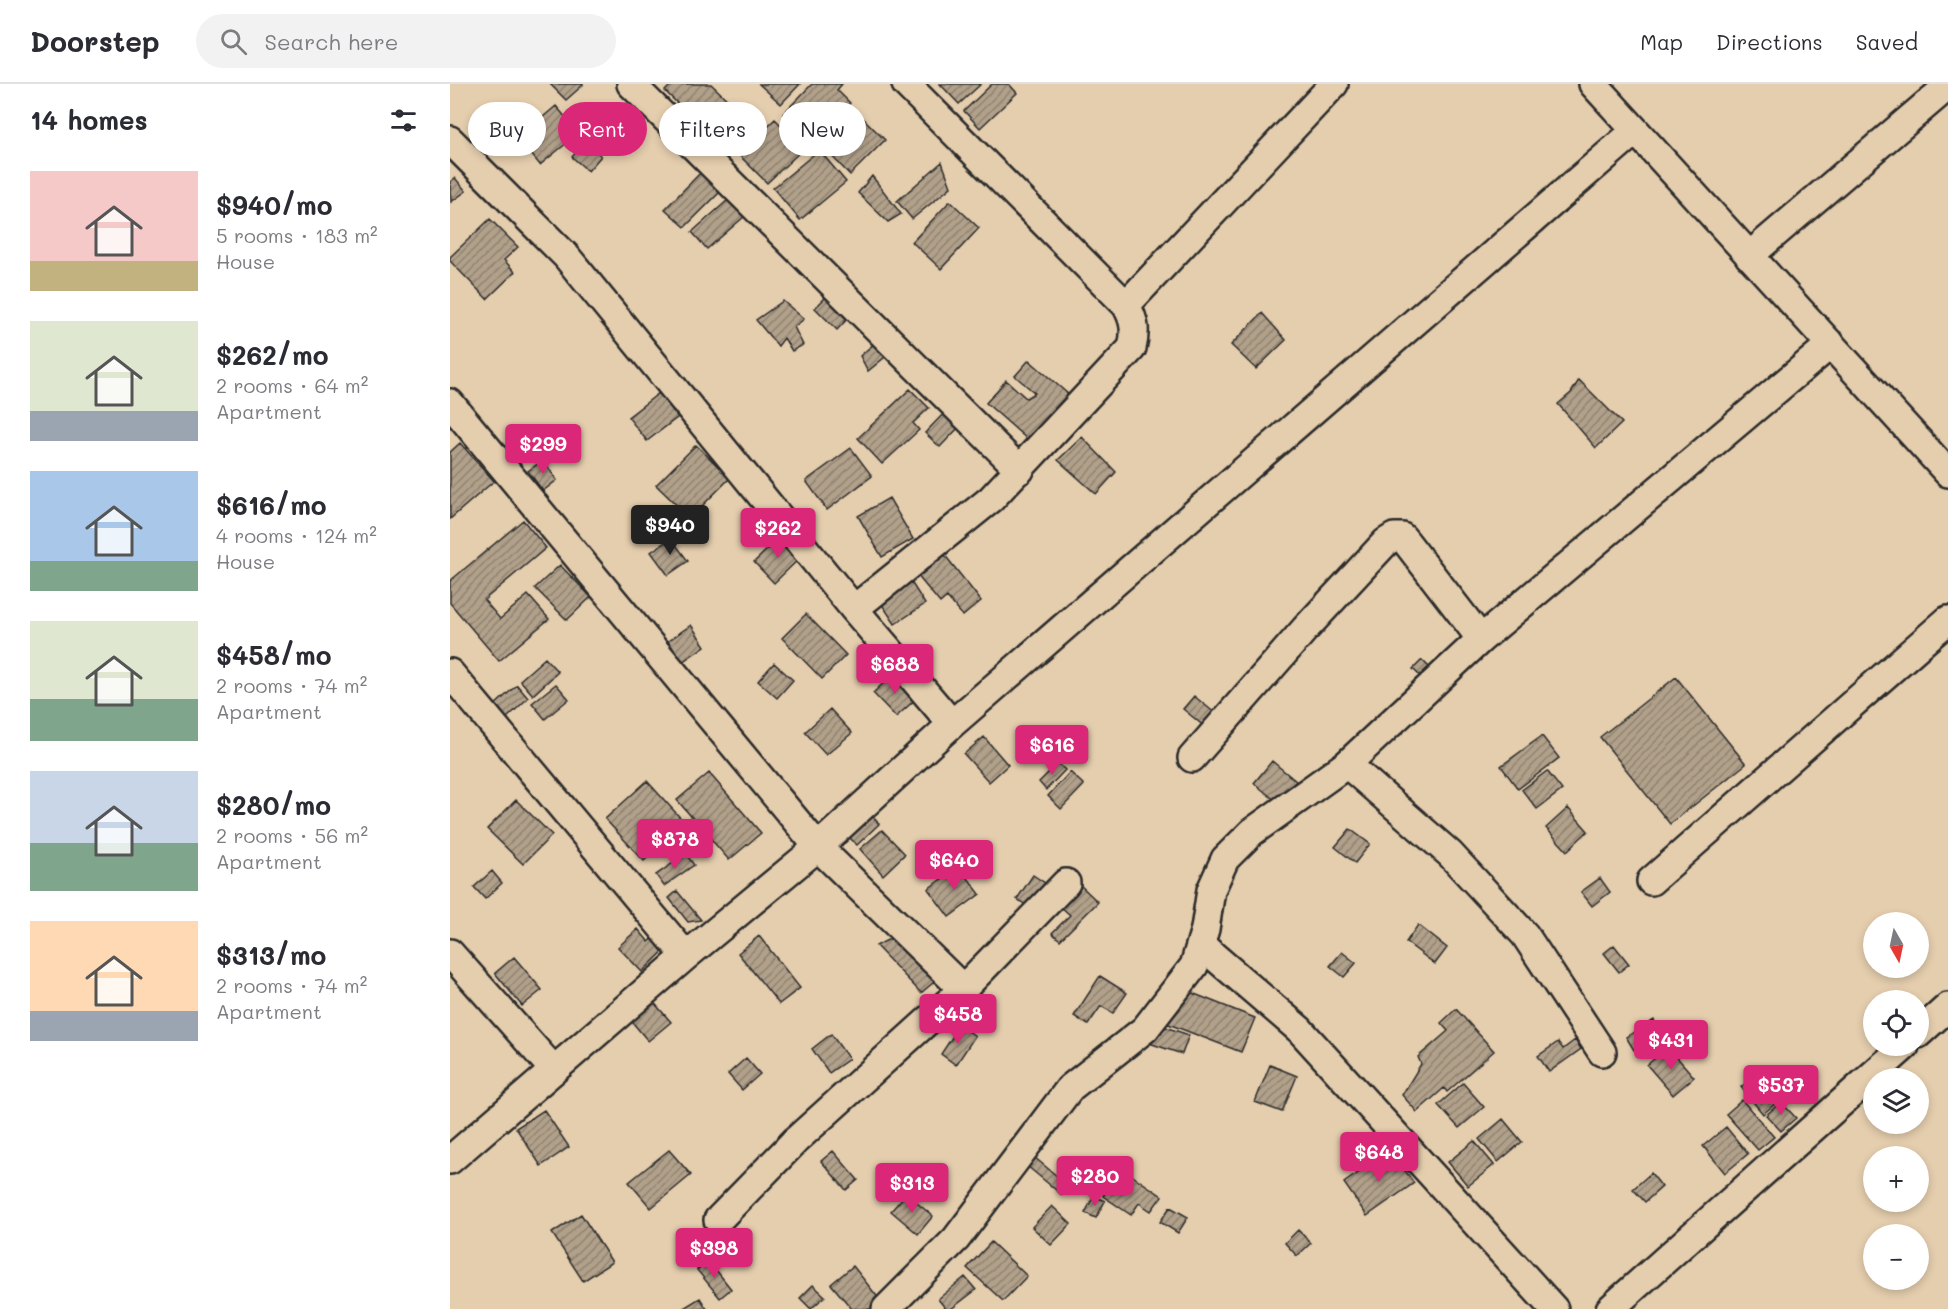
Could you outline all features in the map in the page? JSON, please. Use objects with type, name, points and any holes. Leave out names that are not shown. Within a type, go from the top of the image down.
[{"type":"street","points":[[631,84],[1020,470]]},
{"type":"street","points":[[854,609],[991,499],[1132,348],[1136,333],[1133,318],[1126,305],[906,84]]},
{"type":"street","points":[[1126,305],[1333,84]]},
{"type":"street","points":[[1597,85],[1749,256],[1944,461]]},
{"type":"street","points":[[1749,256],[1948,86]]},
{"type":"street","points":[[450,1160],[553,1069],[818,847],[952,724],[1635,130]]},
{"type":"street","points":[[450,140],[566,256],[854,609],[952,724]]},
{"type":"street","points":[[886,1309],[956,1239],[1070,1088],[1144,1029],[1194,966],[1201,945],[1211,890],[1225,859],[1252,832],[1347,764],[1481,639],[1831,344]]},
{"type":"street","points":[[450,403],[818,847],[963,989]]},
{"type":"street","points":[[1192,758],[1305,629],[1386,542],[1394,537],[1402,537],[1481,639]]},
{"type":"street","points":[[1651,881],[1948,620]]},
{"type":"street","points":[[450,673],[686,956]]},
{"type":"street","points":[[1347,764],[1450,854],[1525,935],[1602,1052]]},
{"type":"street","points":[[718,1220],[796,1140],[963,989],[1066,883]]},
{"type":"street","points":[[1201,945],[1300,1030],[1554,1309]]},
{"type":"street","points":[[450,953],[553,1069]]},
{"type":"street","points":[[1929,1024],[1948,1007]]},
{"type":"street","points":[[1610,1309],[1894,1056]]},
{"type":"building","points":[[550,84],[583,84],[583,85],[566,100]]},
{"type":"building","points":[[672,84],[711,84],[730,102],[676,102],[665,91]]},
{"type":"building","points":[[759,84],[800,84],[783,102],[779,102]]},
{"type":"building","points":[[812,84],[842,84],[837,90],[849,102],[795,102]]},
{"type":"building","points":[[940,84],[981,84],[959,104]]},
{"type":"building","points":[[992,84],[1009,84],[1017,93],[980,128],[964,111]]},
{"type":"building","points":[[556,106],[558,108],[558,150],[540,165],[533,156],[546,156],[546,114]]},
{"type":"building","points":[[775,119],[779,123],[779,156],[796,156],[767,183],[740,156],[767,156],[767,127]]},
{"type":"building","points":[[866,121],[885,140],[850,175],[832,156],[866,156]]},
{"type":"building","points":[[573,156],[601,156],[588,171]]},
{"type":"building","points":[[812,156],[824,156],[846,182],[800,220],[773,188]]},
{"type":"building","points":[[942,162],[951,187],[912,219],[897,201]]},
{"type":"building","points":[[704,169],[724,188],[685,227],[665,209]]},
{"type":"building","points":[[872,176],[901,214],[888,222],[858,193]]},
{"type":"building","points":[[455,178],[466,191],[451,202],[450,182]]},
{"type":"building","points":[[729,199],[745,216],[707,249],[692,232]]},
{"type":"building","points":[[950,201],[979,228],[941,269],[912,242]]},
{"type":"building","points":[[490,219],[518,247],[504,260],[515,272],[487,299],[450,261],[450,257]]},
{"type":"building","points":[[831,292],[851,315],[837,330],[815,308]]},
{"type":"building","points":[[783,301],[804,319],[794,327],[803,345],[792,351],[784,338],[778,346],[756,320]]},
{"type":"building","points":[[1262,313],[1286,340],[1256,369],[1231,345]]},
{"type":"building","points":[[876,342],[885,357],[868,371],[860,356]]},
{"type":"building","points":[[1029,360],[1068,394],[1028,440],[986,403],[1006,380],[1026,398],[1035,393],[1015,376]]},
{"type":"building","points":[[1579,380],[1622,423],[1596,448],[1558,404],[1571,393]]},
{"type":"building","points":[[910,389],[929,408],[913,423],[919,430],[882,464],[858,438]]},
{"type":"building","points":[[659,393],[678,417],[647,441],[628,417]]},
{"type":"building","points":[[945,412],[960,426],[940,447],[925,433]]},
{"type":"building","points":[[1082,437],[1116,472],[1096,494],[1058,460]]},
{"type":"building","points":[[460,443],[494,481],[450,519],[450,452]]},
{"type":"building","points":[[696,445],[730,478],[690,518],[656,485]]},
{"type":"building","points":[[851,448],[872,476],[827,510],[806,481]]},
{"type":"building","points":[[543,460],[557,480],[543,491],[528,471]]},
{"type":"building","points":[[889,498],[913,539],[882,557],[858,516]]},
{"type":"building","points":[[523,520],[546,548],[484,600],[500,619],[528,595],[549,619],[499,661],[450,603],[450,581]]},
{"type":"building","points":[[783,535],[802,556],[774,583],[754,562]]},
{"type":"building","points":[[671,538],[688,561],[668,575],[651,552]]},
{"type":"building","points":[[944,554],[981,601],[963,616],[947,597],[940,603],[917,575]]},
{"type":"building","points":[[560,565],[591,597],[567,620],[535,588]]},
{"type":"building","points":[[911,582],[925,604],[895,624],[881,603]]},
{"type":"building","points":[[806,614],[846,655],[822,679],[782,638]]},
{"type":"building","points":[[691,625],[705,646],[682,662],[668,641]]},
{"type":"building","points":[[545,658],[558,672],[533,695],[520,680]]},
{"type":"building","points":[[1422,660],[1432,670],[1423,679],[1413,669]]},
{"type":"building","points":[[774,663],[793,680],[777,698],[758,681]]},
{"type":"building","points":[[894,673],[917,698],[896,717],[873,693]]},
{"type":"building","points":[[1676,677],[1746,764],[1670,824],[1600,737]]},
{"type":"building","points":[[556,684],[569,699],[545,719],[532,703]]},
{"type":"building","points":[[517,685],[528,698],[506,719],[494,706]]},
{"type":"building","points":[[1194,696],[1216,714],[1205,727],[1183,709]]},
{"type":"building","points":[[830,709],[852,733],[826,755],[805,732]]},
{"type":"building","points":[[1542,736],[1559,758],[1518,789],[1501,766]]},
{"type":"building","points":[[984,737],[1008,765],[989,782],[964,754]]},
{"type":"building","points":[[1272,761],[1296,781],[1277,802],[1254,783]]},
{"type":"building","points":[[1058,763],[1065,770],[1046,790],[1039,782]]},
{"type":"building","points":[[1547,771],[1562,790],[1537,809],[1522,790]]},
{"type":"building","points":[[1070,772],[1084,785],[1061,809],[1048,796]]},
{"type":"building","points":[[709,773],[761,833],[729,860],[677,800]]},
{"type":"building","points":[[647,781],[685,823],[644,861],[605,819]]},
{"type":"building","points":[[516,800],[552,835],[523,864],[487,829]]},
{"type":"building","points":[[1568,808],[1588,831],[1567,851],[1546,828]]},
{"type":"building","points":[[869,812],[879,824],[857,845],[845,833]]},
{"type":"building","points":[[1350,829],[1370,844],[1355,863],[1335,847]]},
{"type":"building","points":[[882,830],[905,854],[883,875],[860,849]]},
{"type":"building","points":[[686,854],[694,865],[664,886],[656,875]]},
{"type":"building","points":[[959,866],[980,894],[949,917],[928,889]]},
{"type":"building","points":[[492,871],[502,883],[485,899],[474,887]]},
{"type":"building","points":[[1033,875],[1045,883],[1029,907],[1017,899]]},
{"type":"building","points":[[1600,878],[1610,892],[1592,906],[1581,892]]},
{"type":"building","points":[[1079,884],[1098,902],[1060,940],[1052,933],[1070,915],[1059,905]]},
{"type":"building","points":[[677,891],[701,920],[688,922],[669,898]]},
{"type":"building","points":[[1418,925],[1447,948],[1435,964],[1406,942]]},
{"type":"building","points":[[638,929],[649,942],[659,933],[670,945],[642,972],[618,947]]},
{"type":"building","points":[[899,934],[941,976],[921,993],[876,946]]},
{"type":"building","points":[[759,936],[800,988],[779,1004],[738,953]]},
{"type":"building","points":[[1614,945],[1629,964],[1619,972],[1604,953]]},
{"type":"building","points":[[1342,952],[1356,963],[1344,977],[1330,966]]},
{"type":"building","points":[[514,957],[542,990],[522,1006],[495,973]]},
{"type":"building","points":[[1100,976],[1127,993],[1113,1013],[1101,1006],[1088,1025],[1074,1016]]},
{"type":"building","points":[[1177,987],[1255,1018],[1241,1052],[1166,1023]]},
{"type":"building","points":[[650,998],[671,1022],[648,1041],[628,1017]]},
{"type":"building","points":[[1456,1009],[1494,1051],[1447,1092],[1444,1088],[1417,1112],[1402,1095],[1421,1064],[1418,1057],[1448,1031],[1441,1023]]},
{"type":"building","points":[[1654,1020],[1662,1034],[1634,1050],[1626,1037]]},
{"type":"building","points":[[1156,1024],[1189,1035],[1182,1054],[1149,1043]]},
{"type":"building","points":[[960,1025],[975,1036],[956,1065],[941,1054]]},
{"type":"building","points":[[831,1034],[849,1059],[829,1073],[812,1049]]},
{"type":"building","points":[[1575,1040],[1581,1049],[1549,1072],[1538,1056],[1558,1042],[1563,1049]]},
{"type":"building","points":[[1668,1047],[1694,1077],[1673,1095],[1647,1065]]},
{"type":"building","points":[[746,1058],[760,1074],[742,1090],[728,1074]]},
{"type":"building","points":[[1270,1065],[1297,1076],[1282,1112],[1255,1102]]},
{"type":"building","points":[[1766,1066],[1789,1092],[1763,1114],[1741,1087]]},
{"type":"building","points":[[1463,1083],[1484,1107],[1459,1128],[1438,1105]]},
{"type":"building","points":[[1742,1100],[1774,1137],[1758,1150],[1726,1114]]},
{"type":"building","points":[[1781,1102],[1796,1118],[1781,1131],[1766,1115]]},
{"type":"building","points":[[544,1110],[569,1147],[541,1166],[516,1128]]},
{"type":"building","points":[[1503,1119],[1522,1142],[1498,1162],[1479,1139]]},
{"type":"building","points":[[1726,1127],[1748,1154],[1725,1173],[1703,1146]]},
{"type":"building","points":[[1474,1141],[1494,1165],[1468,1186],[1448,1162]]},
{"type":"building","points":[[669,1150],[691,1175],[651,1208],[629,1182]]},
{"type":"building","points":[[1390,1150],[1414,1183],[1367,1216],[1344,1183]]},
{"type":"building","points":[[833,1151],[858,1180],[846,1190],[821,1161]]},
{"type":"building","points":[[1034,1157],[1069,1186],[1062,1195],[1027,1166]]},
{"type":"building","points":[[1121,1168],[1162,1196],[1151,1211],[1139,1203],[1131,1215],[1103,1196]]},
{"type":"building","points":[[1651,1173],[1662,1187],[1645,1202],[1633,1189]]},
{"type":"building","points":[[906,1194],[933,1216],[918,1234],[891,1211]]},
{"type":"building","points":[[1094,1196],[1105,1201],[1096,1218],[1085,1213]]},
{"type":"building","points":[[1052,1206],[1071,1224],[1051,1245],[1032,1227]]},
{"type":"building","points":[[1170,1207],[1188,1217],[1178,1233],[1160,1222]]},
{"type":"building","points":[[581,1214],[612,1262],[583,1281],[552,1233]]},
{"type":"building","points":[[1298,1230],[1311,1243],[1297,1256],[1285,1243]]},
{"type":"building","points":[[991,1242],[1027,1276],[1003,1301],[967,1268]]},
{"type":"building","points":[[709,1261],[731,1289],[720,1298],[697,1270]]},
{"type":"building","points":[[853,1266],[884,1305],[878,1309],[852,1309],[831,1284]]},
{"type":"building","points":[[965,1277],[976,1290],[951,1309],[946,1309],[938,1299]]},
{"type":"building","points":[[813,1285],[825,1296],[811,1309],[800,1298]]},
{"type":"building","points":[[700,1298],[707,1309],[682,1309]]}]
